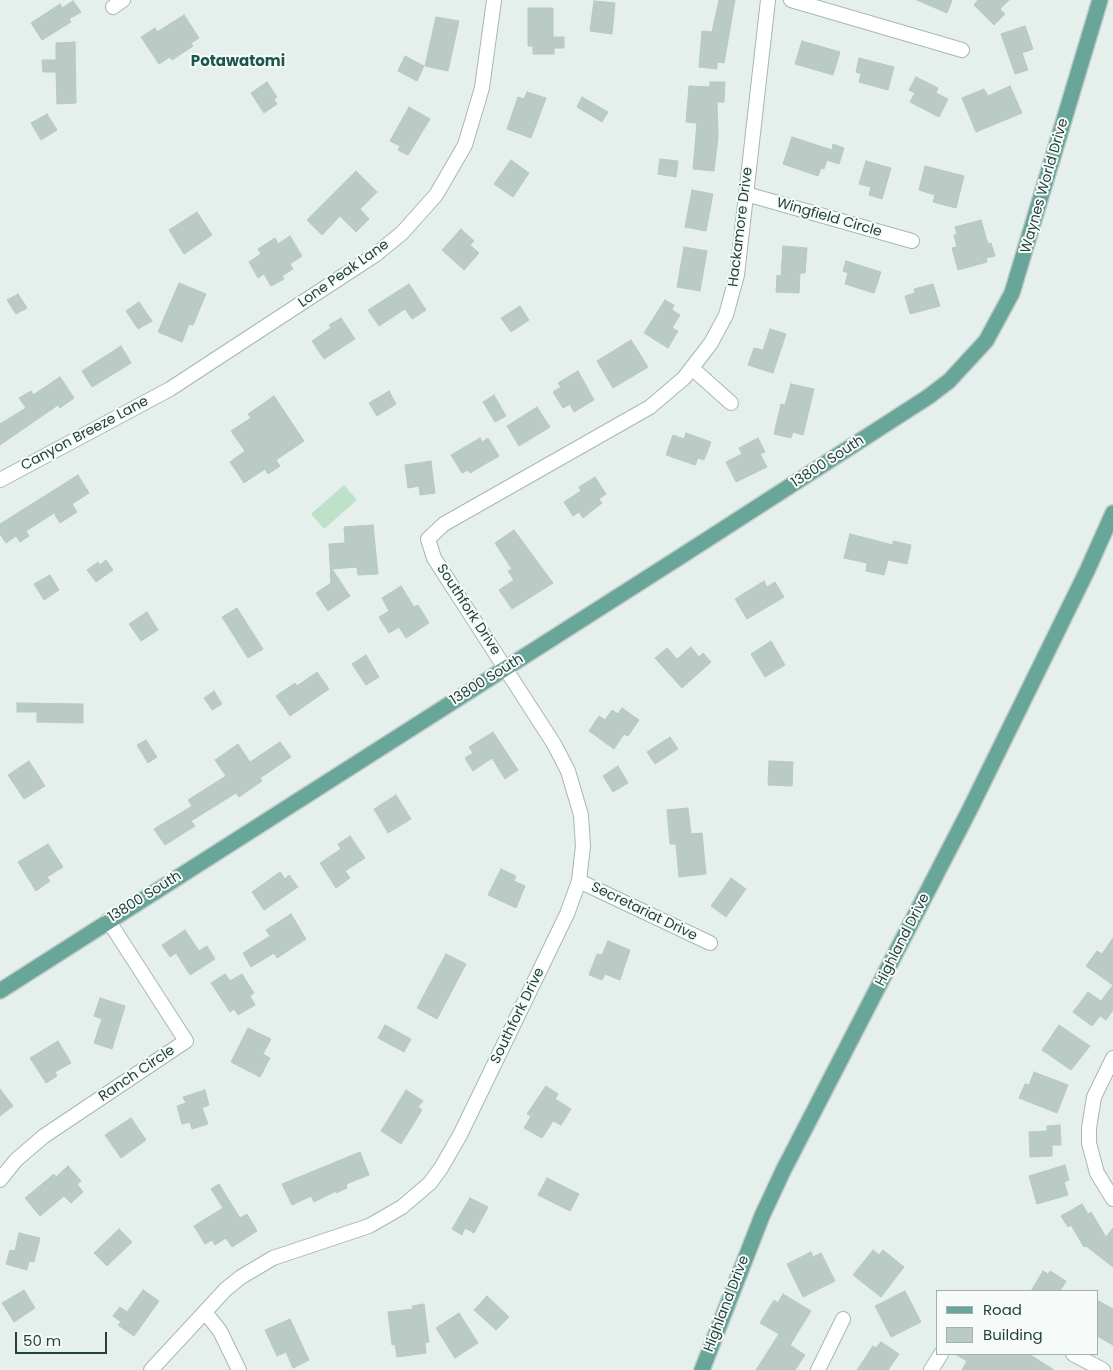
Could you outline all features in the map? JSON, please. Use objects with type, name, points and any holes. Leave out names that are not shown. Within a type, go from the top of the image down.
[{"type":"main road","name":"Waynes World Drive","points":[[969,362],[993,330],[1012,293],[1100,0]]},
{"type":"main road","name":"13800 South","points":[[0,991],[108,920],[506,669],[928,397],[969,362]]},
{"type":"main road","name":"Highland Drive","points":[[702,1370],[758,1225],[779,1180],[970,809],[1087,571],[1113,513]]},
{"type":"street","name":"Lone Peak Lane","points":[[170,389],[375,255],[402,233],[425,209],[456,163],[472,127],[482,88],[494,0]]},
{"type":"street","name":"Hackamore Drive","points":[[428,538],[444,524],[650,407],[693,369],[719,329],[731,302],[738,269],[768,0]]},
{"type":"street","points":[[791,0],[962,50]]},
{"type":"street","name":"Wingfield Circle","points":[[746,194],[912,241]]},
{"type":"street","points":[[693,369],[731,403]]},
{"type":"street","name":"Canyon Breeze Lane","points":[[0,480],[170,389]]},
{"type":"street","name":"Southfork Drive","points":[[151,1370],[226,1289],[256,1267],[289,1252],[369,1226],[402,1206],[430,1183],[441,1168],[460,1134],[567,914],[579,881],[582,831],[574,785],[554,744],[434,558],[428,538]]},
{"type":"street","name":"Secretariat Drive","points":[[579,881],[710,943]]},
{"type":"street","name":"Ranch Circle","points":[[0,1180],[30,1148],[186,1041],[108,920]]},
{"type":"street","points":[[1113,1058],[1094,1097],[1089,1128],[1092,1158],[1097,1173],[1113,1199]]},
{"type":"street","points":[[205,1312],[220,1331],[239,1370]]},
{"type":"street","points":[[818,1370],[843,1319]]},
{"type":"street","points":[[932,1370],[940,1355]]},
{"type":"street","points":[[1075,1355],[1104,1370]]},
{"type":"green space","points":[[344,485],[357,500],[324,529],[311,514]]},
{"type":"building","points":[[719,0],[735,0],[724,63],[717,62],[717,69],[699,67],[702,31],[712,32]]},
{"type":"building","points":[[917,0],[952,0],[947,13]]},
{"type":"building","points":[[978,0],[1009,0],[1000,9],[1005,14],[994,25],[974,5]]},
{"type":"building","points":[[73,1],[81,12],[69,19],[71,22],[42,40],[31,23],[60,4],[62,8]]},
{"type":"building","points":[[594,1],[615,3],[612,34],[590,31]]},
{"type":"building","points":[[528,8],[553,8],[553,37],[564,37],[564,48],[554,48],[554,54],[533,54],[533,46],[528,46]]},
{"type":"building","points":[[184,15],[199,38],[191,43],[193,46],[172,60],[170,57],[159,64],[141,37],[155,28],[157,32]]},
{"type":"building","points":[[436,17],[459,21],[448,71],[425,66]]},
{"type":"building","points":[[1025,26],[1033,49],[1022,53],[1028,70],[1015,74],[1001,34]]},
{"type":"building","points":[[802,41],[840,52],[833,75],[795,64]]},
{"type":"building","points":[[75,42],[76,103],[57,104],[56,72],[43,72],[42,60],[56,60],[56,43]]},
{"type":"building","points":[[405,56],[424,66],[417,81],[398,71]]},
{"type":"building","points":[[859,58],[894,67],[888,90],[859,82],[861,74],[856,72]]},
{"type":"building","points":[[916,77],[938,88],[936,93],[948,99],[939,117],[910,102],[915,93],[909,90]]},
{"type":"building","points":[[267,82],[277,97],[274,99],[277,104],[264,113],[251,93]]},
{"type":"building","points":[[710,82],[725,82],[724,102],[717,102],[718,137],[714,171],[693,169],[697,123],[686,122],[689,86],[710,87]]},
{"type":"building","points":[[1010,86],[1022,113],[976,132],[962,98],[984,89],[988,96]]},
{"type":"building","points":[[527,92],[546,98],[531,138],[507,129],[518,97],[524,99]]},
{"type":"building","points":[[582,97],[608,112],[602,122],[577,107]]},
{"type":"building","points":[[409,107],[430,119],[408,155],[398,150],[400,146],[390,141]]},
{"type":"building","points":[[47,114],[57,130],[41,140],[31,123]]},
{"type":"building","points":[[792,137],[832,150],[833,144],[844,148],[839,164],[827,160],[824,169],[821,168],[818,176],[783,164]]},
{"type":"building","points":[[660,159],[678,161],[676,177],[658,174]]},
{"type":"building","points":[[511,160],[529,173],[513,197],[494,184]]},
{"type":"building","points":[[866,161],[891,168],[882,199],[869,195],[871,187],[859,184]]},
{"type":"building","points":[[925,166],[964,176],[956,208],[933,202],[935,195],[919,190]]},
{"type":"building","points":[[356,171],[377,192],[360,209],[369,219],[356,232],[340,216],[322,235],[307,220]]},
{"type":"building","points":[[692,190],[713,194],[706,231],[685,227]]},
{"type":"building","points":[[197,212],[212,235],[184,254],[169,230]]},
{"type":"building","points":[[981,220],[988,244],[991,243],[995,256],[986,258],[987,262],[958,270],[952,248],[957,247],[954,235],[957,234],[955,227]]},
{"type":"building","points":[[461,229],[474,241],[470,245],[479,253],[464,270],[442,250]]},
{"type":"building","points":[[290,236],[302,256],[290,264],[293,269],[282,276],[284,279],[271,286],[264,274],[258,278],[249,262],[261,254],[258,249],[275,238],[278,244]]},
{"type":"building","points":[[783,246],[807,248],[805,273],[800,273],[799,293],[776,292],[777,275],[781,276]]},
{"type":"building","points":[[684,247],[707,251],[700,291],[677,287]]},
{"type":"building","points":[[846,261],[881,272],[874,293],[845,284],[848,273],[843,271]]},
{"type":"building","points":[[179,283],[206,294],[193,325],[189,324],[182,342],[158,332]]},
{"type":"building","points":[[409,284],[426,310],[412,319],[405,309],[379,326],[368,310]]},
{"type":"building","points":[[933,284],[940,306],[910,314],[905,296],[915,293],[914,289]]},
{"type":"building","points":[[18,294],[27,308],[16,314],[7,300]]},
{"type":"building","points":[[665,300],[674,305],[672,310],[680,315],[672,328],[678,331],[668,348],[644,333]]},
{"type":"building","points":[[139,302],[152,321],[138,329],[126,311]]},
{"type":"building","points":[[520,306],[529,320],[511,332],[501,318]]},
{"type":"building","points":[[341,318],[355,339],[324,359],[312,341],[331,328],[329,325]]},
{"type":"building","points":[[770,329],[786,334],[773,373],[748,365],[754,348],[763,350]]},
{"type":"building","points":[[631,340],[648,367],[613,388],[597,361]]},
{"type":"building","points":[[121,346],[131,363],[92,387],[82,371]]},
{"type":"building","points":[[578,371],[594,400],[574,412],[570,404],[563,408],[553,392],[561,387],[558,383]]},
{"type":"building","points":[[60,377],[74,398],[60,408],[58,405],[0,445],[0,424],[26,408],[19,398],[31,391],[33,395]]},
{"type":"building","points":[[791,384],[814,389],[803,435],[793,432],[791,438],[774,434],[781,404],[785,405]]},
{"type":"building","points":[[389,391],[396,404],[377,416],[369,403]]},
{"type":"building","points":[[494,395],[506,416],[495,422],[483,402]]},
{"type":"building","points":[[274,396],[304,441],[276,460],[280,466],[268,474],[265,469],[244,483],[230,462],[245,451],[231,431],[251,418],[248,414]]},
{"type":"building","points":[[537,407],[550,427],[519,446],[507,426]]},
{"type":"building","points":[[686,433],[711,442],[704,460],[698,458],[695,465],[666,455],[673,435],[684,439]]},
{"type":"building","points":[[480,438],[482,442],[488,438],[499,456],[470,473],[468,470],[462,473],[451,455]]},
{"type":"building","points":[[758,438],[765,452],[760,454],[767,467],[736,482],[726,462],[742,454],[739,448]]},
{"type":"building","points":[[431,461],[435,493],[420,495],[419,486],[408,488],[405,465]]},
{"type":"building","points":[[78,475],[89,493],[72,504],[77,512],[60,523],[54,513],[26,531],[29,536],[20,542],[16,536],[6,543],[0,534],[0,524]]},
{"type":"building","points":[[595,477],[606,494],[599,499],[602,503],[583,518],[579,512],[573,516],[564,502],[581,491],[579,487]]},
{"type":"building","points":[[373,525],[378,574],[358,575],[357,567],[332,569],[350,596],[328,611],[316,593],[331,583],[329,544],[345,543],[344,527]]},
{"type":"building","points":[[514,530],[553,583],[512,609],[499,590],[514,580],[508,571],[512,569],[495,543]]},
{"type":"building","points":[[850,534],[893,545],[893,541],[911,545],[907,564],[888,560],[884,575],[866,571],[867,563],[844,558]]},
{"type":"building","points":[[106,560],[113,570],[96,582],[87,570],[98,562],[100,565]]},
{"type":"building","points":[[50,575],[59,590],[44,600],[34,584]]},
{"type":"building","points":[[764,581],[767,587],[775,582],[784,597],[747,619],[735,599]]},
{"type":"building","points":[[401,586],[414,607],[418,605],[429,623],[406,638],[399,627],[389,633],[379,617],[389,611],[382,598]]},
{"type":"building","points":[[237,608],[263,649],[248,658],[222,617]]},
{"type":"building","points":[[147,612],[158,630],[141,641],[129,624]]},
{"type":"building","points":[[771,641],[785,665],[765,677],[751,654]]},
{"type":"building","points":[[691,647],[699,657],[703,653],[711,662],[682,688],[655,658],[667,648],[677,659]]},
{"type":"building","points":[[366,655],[379,677],[366,685],[352,664]]},
{"type":"building","points":[[317,672],[329,689],[290,716],[276,696],[295,683],[297,686]]},
{"type":"building","points":[[214,691],[222,704],[212,710],[204,698]]},
{"type":"building","points":[[17,703],[83,704],[83,723],[37,722],[37,712],[17,712]]},
{"type":"building","points":[[622,708],[639,720],[628,736],[624,734],[614,749],[589,731],[599,716],[605,720],[612,710],[618,714]]},
{"type":"building","points":[[493,732],[518,770],[505,779],[492,758],[473,771],[465,758],[473,753],[469,747]]},
{"type":"building","points":[[670,737],[678,749],[655,764],[647,752]]},
{"type":"building","points":[[146,740],[157,757],[148,763],[137,745]]},
{"type":"building","points":[[280,742],[291,757],[260,778],[262,781],[239,797],[236,793],[191,821],[195,826],[165,845],[154,829],[192,806],[188,800],[226,776],[215,760],[238,744],[250,762]]},
{"type":"building","points":[[29,761],[45,786],[24,799],[8,775]]},
{"type":"building","points":[[769,761],[793,762],[792,786],[768,785]]},
{"type":"building","points":[[618,766],[628,783],[613,792],[603,776]]},
{"type":"building","points":[[396,795],[411,819],[388,833],[374,809]]},
{"type":"building","points":[[688,808],[691,834],[702,833],[706,874],[679,877],[676,844],[670,844],[667,810]]},
{"type":"building","points":[[350,836],[365,858],[345,871],[350,878],[336,888],[320,863],[341,849],[338,844]]},
{"type":"building","points":[[48,844],[63,867],[47,877],[50,881],[36,891],[18,862]]},
{"type":"building","points":[[501,869],[516,876],[514,881],[525,886],[516,908],[488,895]]},
{"type":"building","points":[[280,872],[285,879],[289,875],[298,887],[264,910],[252,892]]},
{"type":"building","points":[[731,878],[746,889],[726,917],[711,906]]},
{"type":"building","points":[[291,914],[306,939],[277,958],[274,953],[251,967],[243,953],[270,936],[266,930]]},
{"type":"building","points":[[185,930],[199,951],[207,946],[215,959],[190,975],[176,953],[170,957],[162,945]]},
{"type":"building","points":[[1113,938],[1113,985],[1086,966],[1097,951],[1102,954]]},
{"type":"building","points":[[608,941],[630,950],[620,980],[605,974],[602,980],[589,975],[597,954],[602,955]]},
{"type":"building","points":[[446,954],[466,964],[437,1019],[417,1008]]},
{"type":"building","points":[[225,974],[230,981],[242,974],[254,993],[250,996],[255,1005],[238,1015],[234,1009],[230,1012],[211,983]]},
{"type":"building","points":[[1113,985],[1113,1010],[1106,1020],[1100,1016],[1092,1026],[1073,1012],[1088,992],[1101,1001]]},
{"type":"building","points":[[100,998],[125,1006],[112,1049],[94,1043],[102,1019],[94,1016]]},
{"type":"building","points":[[385,1025],[411,1039],[404,1052],[378,1038]]},
{"type":"building","points":[[1059,1025],[1090,1046],[1071,1070],[1042,1050]]},
{"type":"building","points":[[248,1028],[271,1039],[263,1054],[270,1058],[260,1077],[231,1062]]},
{"type":"building","points":[[58,1041],[71,1063],[55,1072],[57,1076],[46,1083],[30,1058]]},
{"type":"building","points":[[1034,1072],[1068,1085],[1057,1113],[1019,1098],[1025,1084],[1029,1085]]},
{"type":"building","points":[[546,1086],[558,1094],[555,1099],[571,1109],[561,1125],[553,1121],[542,1138],[524,1128],[531,1116],[527,1114]]},
{"type":"building","points":[[0,1089],[13,1106],[0,1116]]},
{"type":"building","points":[[205,1090],[209,1105],[202,1108],[208,1124],[192,1129],[190,1122],[182,1124],[177,1106],[186,1103],[183,1097]]},
{"type":"building","points":[[406,1090],[423,1101],[418,1107],[422,1110],[401,1144],[381,1131]]},
{"type":"building","points":[[131,1118],[146,1140],[121,1158],[105,1135]]},
{"type":"building","points":[[1060,1125],[1061,1145],[1052,1145],[1052,1156],[1030,1157],[1029,1132],[1047,1131],[1047,1126]]},
{"type":"building","points":[[360,1152],[369,1175],[346,1184],[347,1188],[336,1193],[336,1191],[314,1202],[311,1196],[292,1205],[282,1184]]},
{"type":"building","points":[[1065,1165],[1069,1180],[1064,1182],[1068,1195],[1037,1204],[1029,1176]]},
{"type":"building","points":[[68,1166],[81,1181],[77,1184],[83,1192],[71,1203],[64,1196],[40,1216],[25,1198],[54,1174],[56,1177]]},
{"type":"building","points":[[547,1178],[579,1194],[570,1211],[538,1195]]},
{"type":"building","points":[[219,1184],[240,1218],[247,1214],[257,1231],[232,1247],[226,1238],[215,1245],[212,1240],[205,1244],[194,1226],[223,1208],[211,1189]]},
{"type":"building","points":[[470,1198],[488,1207],[474,1233],[465,1228],[462,1235],[452,1229]]},
{"type":"building","points":[[1082,1204],[1088,1214],[1091,1212],[1106,1237],[1113,1228],[1113,1267],[1086,1246],[1084,1247],[1071,1225],[1068,1227],[1061,1216]]},
{"type":"building","points":[[119,1229],[132,1242],[107,1266],[94,1253]]},
{"type":"building","points":[[19,1233],[40,1238],[34,1262],[29,1261],[27,1270],[6,1264],[10,1250],[15,1251]]},
{"type":"building","points":[[873,1250],[879,1255],[883,1250],[904,1267],[881,1297],[853,1275]]},
{"type":"building","points":[[811,1252],[813,1257],[821,1253],[835,1281],[803,1297],[787,1264]]},
{"type":"building","points":[[1043,1271],[1048,1274],[1050,1271],[1066,1281],[1061,1290],[1032,1290]]},
{"type":"building","points":[[24,1290],[35,1308],[14,1322],[2,1303]]},
{"type":"building","points":[[143,1290],[159,1301],[134,1336],[118,1325],[121,1322],[113,1316],[120,1307],[127,1312]]},
{"type":"building","points":[[905,1291],[921,1322],[891,1337],[875,1306]]},
{"type":"building","points":[[783,1294],[811,1311],[790,1345],[805,1355],[795,1370],[756,1370],[779,1334],[760,1323],[774,1300],[778,1303]]},
{"type":"building","points":[[487,1296],[509,1317],[496,1330],[474,1310]]},
{"type":"building","points":[[1098,1301],[1113,1309],[1113,1345],[1098,1337]]},
{"type":"building","points":[[424,1304],[429,1342],[425,1343],[426,1353],[397,1357],[395,1344],[392,1345],[388,1312],[413,1309],[412,1306]]},
{"type":"building","points":[[459,1313],[478,1343],[455,1358],[436,1328]]},
{"type":"building","points":[[290,1319],[309,1360],[293,1368],[286,1352],[277,1356],[265,1330]]},
{"type":"building","points":[[881,1342],[899,1354],[888,1370],[857,1370],[873,1346],[876,1348]]},
{"type":"building","points":[[957,1355],[1031,1355],[1054,1370],[962,1370],[967,1361]]},
{"type":"district","name":"Potawatomi","points":[[238,62]]}]
